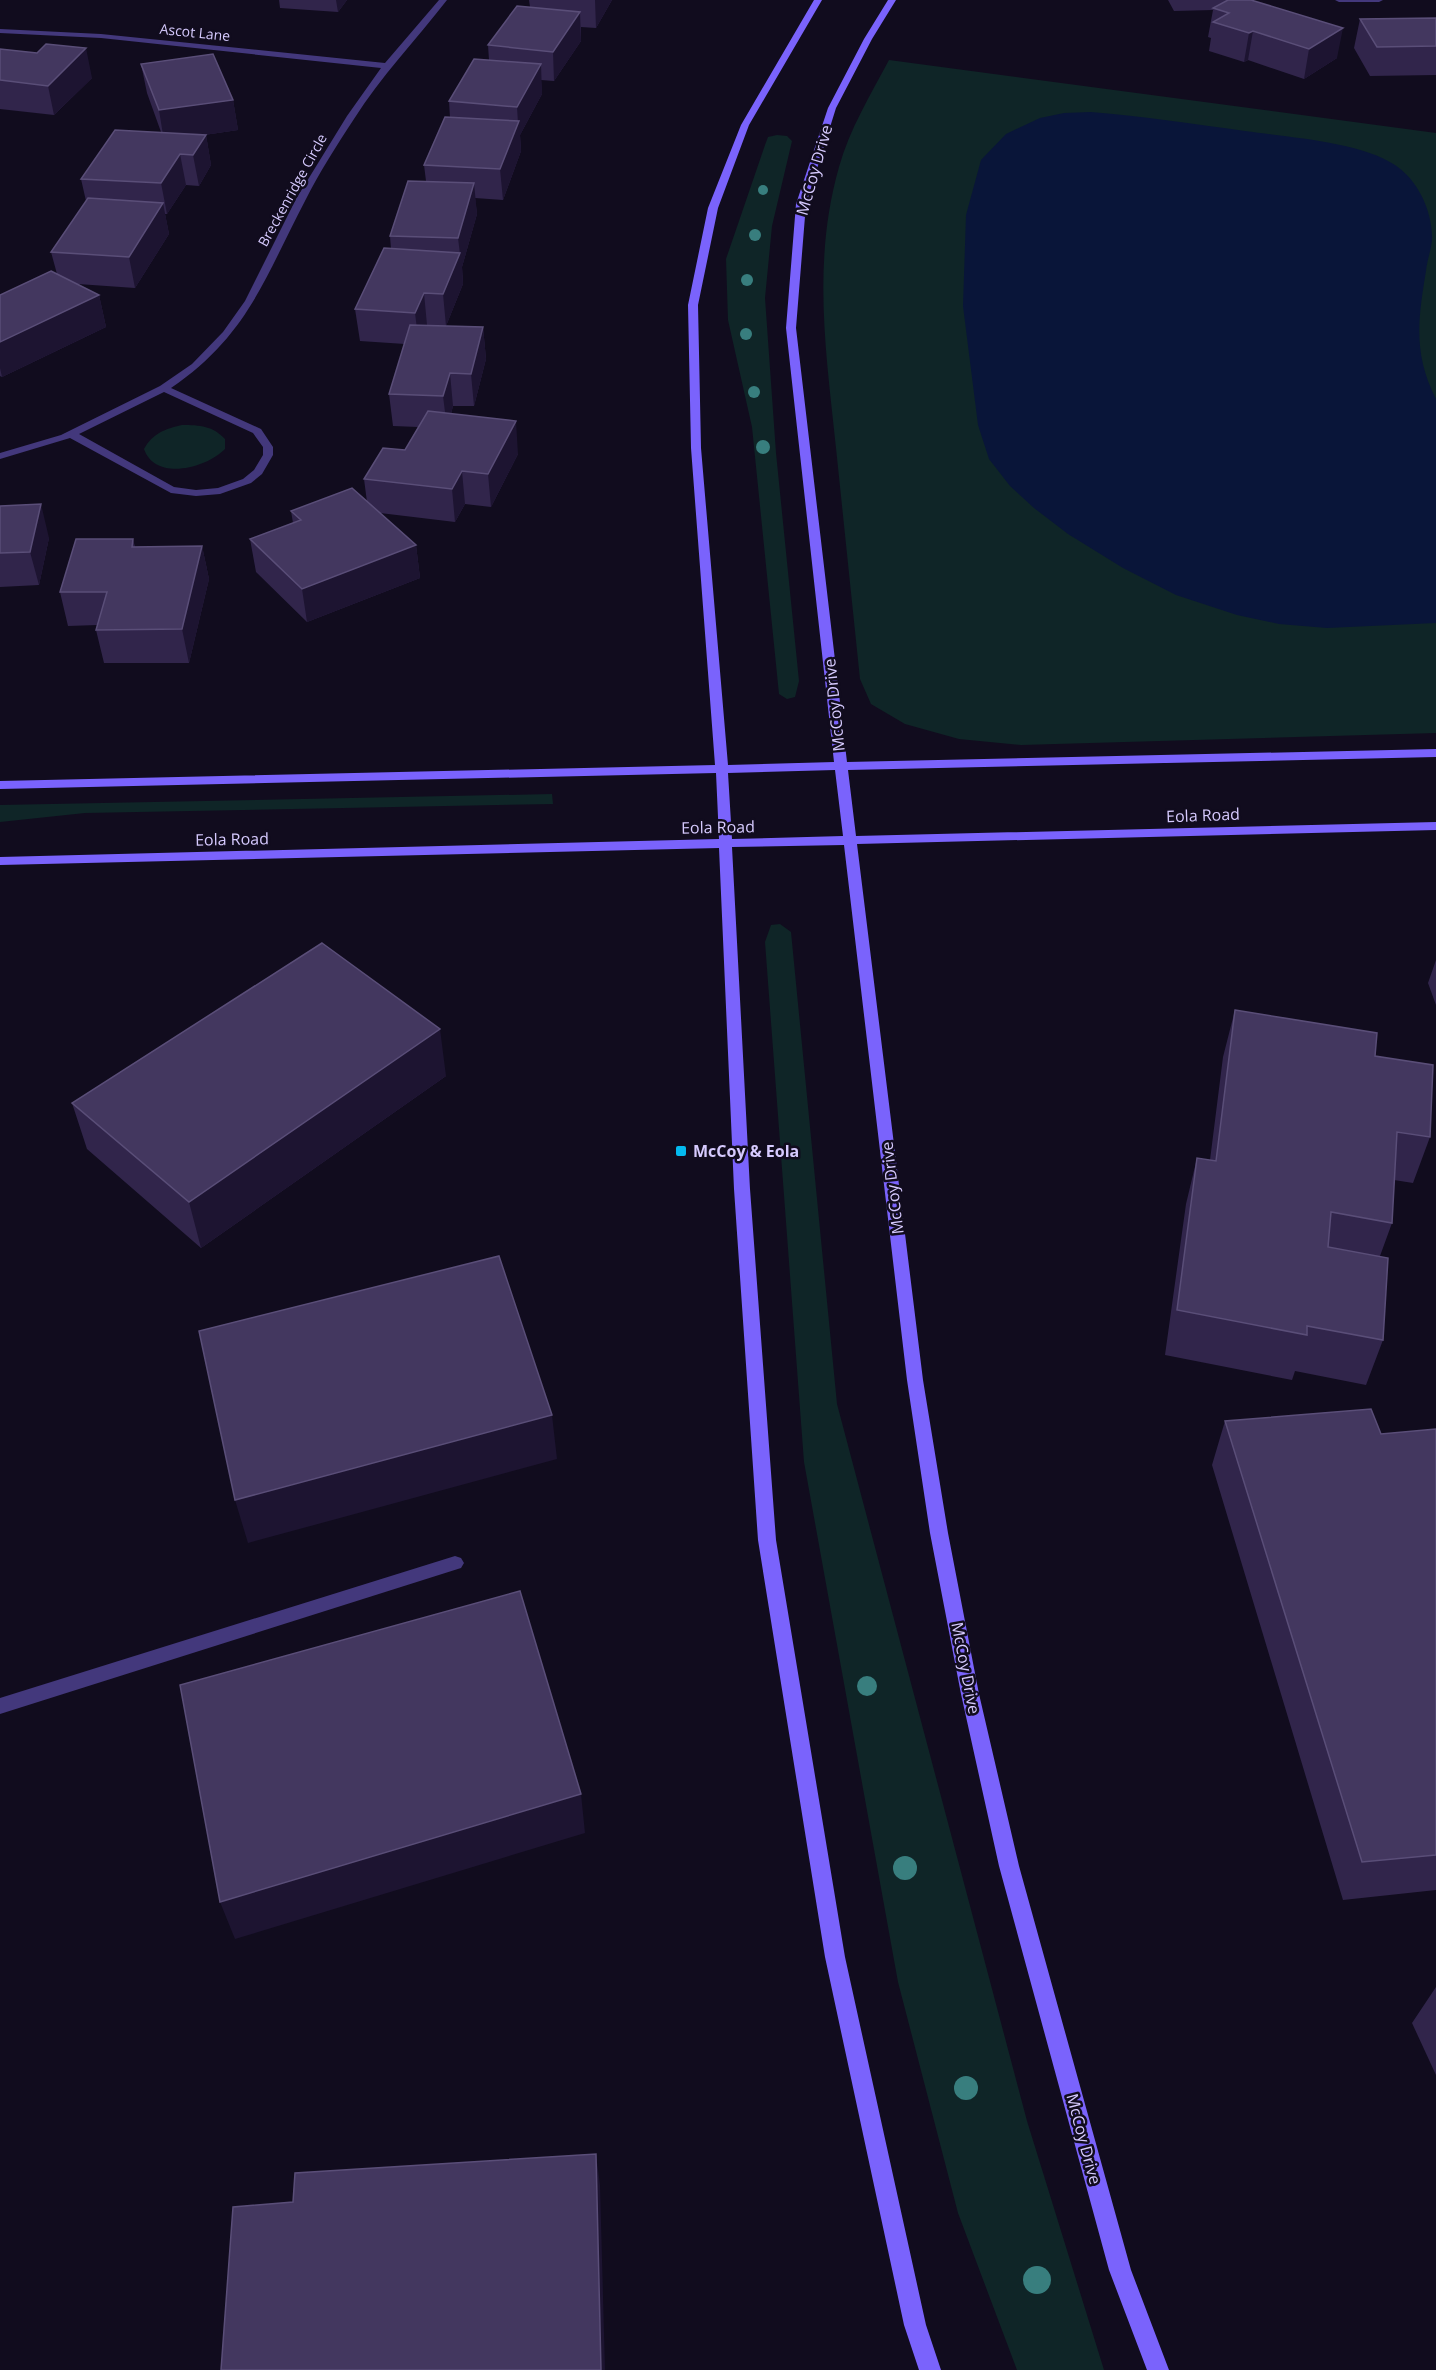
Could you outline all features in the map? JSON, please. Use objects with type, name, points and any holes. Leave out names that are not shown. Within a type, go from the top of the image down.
[{"type":"street","name":"Breckenridge Circle","points":[[0,456],[70,434],[164,388],[196,366],[227,334],[250,301],[301,199],[351,116],[387,66],[443,0]]},
{"type":"street","points":[[818,0],[746,125],[713,208],[693,305],[696,448],[719,714],[742,1189],[767,1540],[835,1957],[915,2325],[930,2370]]},
{"type":"street","name":"McCoy Drive","points":[[892,0],[868,39],[832,108],[801,204],[792,295],[792,339],[836,712],[839,766],[850,840],[915,1380],[939,1533],[970,1694],[1009,1866],[1120,2270],[1158,2370]]},
{"type":"street","points":[[1339,0],[1379,0]]},
{"type":"street","name":"Ascot Lane","points":[[0,31],[101,36],[387,66]]},
{"type":"street","points":[[70,434],[171,490],[196,493],[220,491],[247,481],[258,472],[268,455],[268,447],[257,431],[164,388]]},
{"type":"street","points":[[0,785],[1436,753]]},
{"type":"street","name":"Eola Road","points":[[0,861],[1436,826]]},
{"type":"street","points":[[0,1706],[455,1563]]},
{"type":"green space","points":[[889,60],[1436,133],[1436,733],[1021,745],[959,739],[905,724],[871,704],[860,679],[828,377],[824,272],[831,202],[843,153],[854,126]]},
{"type":"green space","points":[[787,136],[792,141],[772,226],[765,298],[776,453],[799,681],[795,697],[787,699],[779,694],[752,427],[728,320],[726,259],[768,137]]},
{"type":"green space","points":[[182,425],[200,426],[216,431],[225,439],[225,449],[205,462],[181,468],[158,465],[150,459],[144,449],[151,439],[165,430]]},
{"type":"green space","points":[[552,794],[553,804],[85,813],[0,822],[0,805]]},
{"type":"green space","points":[[780,924],[791,932],[837,1404],[1027,2121],[1104,2370],[1017,2370],[958,2213],[898,1982],[804,1462],[765,942],[771,925]]},
{"type":"water","points":[[1091,112],[1302,138],[1344,146],[1381,157],[1395,165],[1411,179],[1427,208],[1432,229],[1419,336],[1424,367],[1436,399],[1436,623],[1327,628],[1279,624],[1237,615],[1176,595],[1123,568],[1068,534],[1010,486],[989,459],[978,425],[963,306],[966,215],[981,160],[1006,134],[1040,118],[1064,113]]},
{"type":"building","points":[[1228,0],[1251,0],[1343,28],[1309,49],[1253,31],[1249,33],[1213,22],[1229,13],[1213,8]]},
{"type":"building","points":[[517,6],[580,12],[553,52],[488,45]]},
{"type":"building","points":[[1436,18],[1436,46],[1377,47],[1360,19]]},
{"type":"building","points":[[46,44],[86,48],[48,86],[0,80],[0,49],[37,53]]},
{"type":"building","points":[[213,54],[233,100],[159,110],[141,64]]},
{"type":"building","points":[[474,59],[541,64],[517,107],[449,101]]},
{"type":"building","points":[[445,117],[519,121],[500,169],[424,165]]},
{"type":"building","points":[[115,130],[206,135],[193,155],[180,154],[161,183],[81,179]]},
{"type":"building","points":[[408,181],[474,183],[458,238],[390,236]]},
{"type":"building","points":[[88,198],[163,203],[129,257],[51,252]]},
{"type":"building","points":[[384,248],[460,253],[443,294],[424,293],[415,313],[355,309]]},
{"type":"building","points":[[51,271],[99,295],[0,342],[0,295]]},
{"type":"building","points":[[410,325],[483,327],[471,374],[450,373],[443,396],[389,394]]},
{"type":"building","points":[[428,411],[516,421],[488,474],[462,471],[452,489],[364,479],[383,448],[405,450]]},
{"type":"building","points":[[352,488],[416,545],[302,589],[250,539],[301,520],[291,511]]},
{"type":"building","points":[[41,504],[30,552],[0,553],[0,506]]},
{"type":"building","points":[[76,539],[133,539],[132,547],[202,546],[182,629],[96,630],[107,592],[60,592]]},
{"type":"building","points":[[322,943],[440,1029],[189,1202],[72,1103]]},
{"type":"building","points":[[1235,1010],[1377,1033],[1375,1056],[1433,1065],[1430,1137],[1397,1132],[1392,1223],[1331,1212],[1328,1247],[1388,1258],[1383,1340],[1307,1326],[1307,1335],[1177,1310],[1197,1158],[1216,1161]]},
{"type":"building","points":[[499,1256],[552,1415],[235,1500],[199,1331]]},
{"type":"building","points":[[1371,1409],[1381,1434],[1436,1429],[1436,1855],[1362,1862],[1225,1421]]},
{"type":"building","points":[[520,1591],[581,1794],[220,1902],[180,1685]]},
{"type":"building","points":[[596,2154],[601,2370],[221,2370],[233,2207],[293,2202],[295,2173]]},
{"type":"place","name":"McCoy & Eola","points":[[681,1151]]}]
